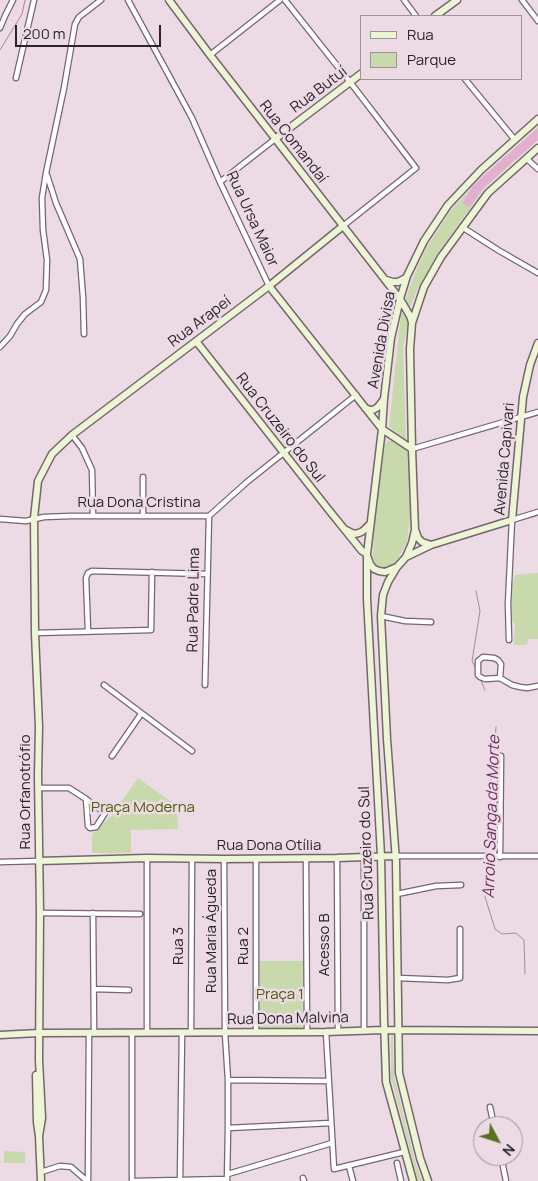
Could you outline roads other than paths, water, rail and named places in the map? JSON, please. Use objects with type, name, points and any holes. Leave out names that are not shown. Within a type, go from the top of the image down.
[{"type":"street","points":[[0,28],[13,0]]},
{"type":"street","points":[[16,78],[34,0]]},
{"type":"street","points":[[0,347],[25,314],[41,302],[46,290],[47,260],[43,230],[42,198],[46,173],[75,24],[79,17],[101,0]]},
{"type":"street","name":"Rua Ursa Maior","points":[[128,0],[192,118],[269,286],[382,429],[412,448]]},
{"type":"street","name":"Rua Comandaí","points":[[168,0],[400,299],[412,323]]},
{"type":"street","points":[[210,55],[280,0]]},
{"type":"street","points":[[285,0],[350,82]]},
{"type":"street","points":[[404,0],[415,15]]},
{"type":"street","points":[[437,15],[457,0]]},
{"type":"street","points":[[522,0],[538,21]]},
{"type":"street","name":"Rua Butuí","points":[[220,182],[360,74]]},
{"type":"street","points":[[466,80],[515,140]]},
{"type":"street","name":"Rua Arapeí","points":[[34,518],[38,481],[52,454],[72,435],[269,286],[416,168],[350,82]]},
{"type":"street","name":"Avenida Divisa","points":[[367,554],[392,338],[407,276],[446,203],[538,119]]},
{"type":"street","name":"Avenida Divisa","points":[[397,567],[406,557],[415,530],[410,349],[412,323],[424,288],[441,257],[462,227],[488,193],[538,148]]},
{"type":"street","points":[[527,159],[538,169]]},
{"type":"street","points":[[46,173],[56,203],[80,259],[84,334]]},
{"type":"street","points":[[462,227],[538,273]]},
{"type":"street","points":[[383,278],[387,281],[398,282],[407,276]]},
{"type":"street","name":"Rua Cruzeiro do Sul","points":[[196,340],[344,530],[362,551],[367,554],[367,599],[381,856],[386,1082],[413,1181]]},
{"type":"street","name":"Avenida Capivari","points":[[509,640],[509,580],[520,417],[530,365],[538,343]]},
{"type":"street","name":"Rua Dona Cristina","points":[[0,519],[26,520],[44,517],[93,515],[208,516],[247,482],[356,395]]},
{"type":"street","points":[[365,408],[373,410],[384,399]]},
{"type":"street","points":[[412,448],[538,412]]},
{"type":"street","points":[[72,435],[82,448],[92,470],[93,515]]},
{"type":"street","points":[[143,477],[144,516]]},
{"type":"street","points":[[406,557],[430,545],[538,512]]},
{"type":"street","name":"Rua Padre Lima","points":[[206,685],[208,516]]},
{"type":"street","name":"Rua Orfanotrófio","points":[[34,518],[40,913],[39,1066],[36,1072],[36,1095],[40,1181]]},
{"type":"street","points":[[344,530],[354,534],[359,533],[368,527],[370,523]]},
{"type":"street","points":[[415,530],[418,538],[430,545]]},
{"type":"street","points":[[367,554],[370,564],[374,569],[385,572],[397,567]]},
{"type":"street","name":"Rua Cruzeiro do Sul","points":[[397,567],[383,595],[381,616],[395,856],[399,1073],[420,1158],[428,1181]]},
{"type":"street","points":[[88,631],[86,578],[88,573],[92,571],[207,574]]},
{"type":"street","points":[[35,633],[152,630],[152,572]]},
{"type":"street","points":[[381,616],[405,621],[431,622]]},
{"type":"street","points":[[500,678],[500,664],[498,660],[484,657],[478,661],[478,675],[480,677],[485,679],[500,678],[512,685],[527,688],[538,686]]},
{"type":"street","points":[[104,685],[192,751]]},
{"type":"street","points":[[112,756],[141,714]]},
{"type":"street","points":[[494,756],[494,857]]},
{"type":"street","points":[[500,857],[501,756]]},
{"type":"street","points":[[38,788],[69,788],[86,799],[105,813],[96,827],[90,828],[88,826],[86,799]]},
{"type":"street","name":"Rua Dona Otília","points":[[0,862],[147,858],[306,859],[381,856],[538,856]]},
{"type":"street","points":[[364,857],[364,1031]]},
{"type":"street","points":[[147,858],[147,1033]]},
{"type":"street","name":"Acesso B","points":[[337,858],[338,1032]]},
{"type":"street","name":"Rua 3","points":[[191,1033],[192,859]]},
{"type":"street","name":"Rua Maria Águeda","points":[[224,859],[225,1033],[228,1080],[227,1178]]},
{"type":"street","name":"Rua 2","points":[[256,859],[256,1032]]},
{"type":"street","points":[[306,859],[307,1032]]},
{"type":"street","points":[[396,894],[436,886],[461,885]]},
{"type":"street","points":[[40,913],[140,914]]},
{"type":"street","points":[[87,1181],[94,989],[93,913]]},
{"type":"street","points":[[398,978],[448,980],[460,978],[460,929]]},
{"type":"street","points":[[94,989],[129,990]]},
{"type":"street","name":"Rua Dona Malvina","points":[[0,1035],[384,1030],[538,1031]]},
{"type":"street","points":[[326,1032],[334,1170],[404,1152]]},
{"type":"street","points":[[132,1033],[133,1181],[227,1178],[332,1143]]},
{"type":"street","points":[[180,1180],[182,1033]]},
{"type":"street","points":[[228,1080],[328,1081]]},
{"type":"street","points":[[490,1107],[492,1116]]},
{"type":"street","points":[[228,1128],[331,1123]]},
{"type":"street","points":[[397,1163],[401,1181]]},
{"type":"street","points":[[41,1172],[60,1166],[70,1167],[87,1181]]},
{"type":"street","points":[[349,1166],[353,1181]]},
{"type":"street","points":[[502,1166],[506,1181]]},
{"type":"waterway","points":[[0,50],[22,14],[25,0]]},
{"type":"waterway","name":"Arroio Sanga da Morte","points":[[513,156],[538,134]]},
{"type":"waterway","name":"Arroio Sanga da Morte","points":[[468,202],[477,188],[509,159]]},
{"type":"waterway","name":"Arroio Sanga da Morte","points":[[476,591],[480,611],[472,661],[476,669]]},
{"type":"waterway","name":"Arroio Sanga da Morte","points":[[480,679],[485,690]]},
{"type":"waterway","name":"Arroio Sanga da Morte","points":[[494,755],[496,727]]},
{"type":"waterway","name":"Arroio Sanga da Morte","points":[[492,857],[485,897],[495,929],[502,934],[516,933],[524,940],[525,974]]},
{"type":"park label","name":"Praça Moderna","points":[[143,808]]},
{"type":"park label","name":"Praça 1","points":[[280,995]]}]
